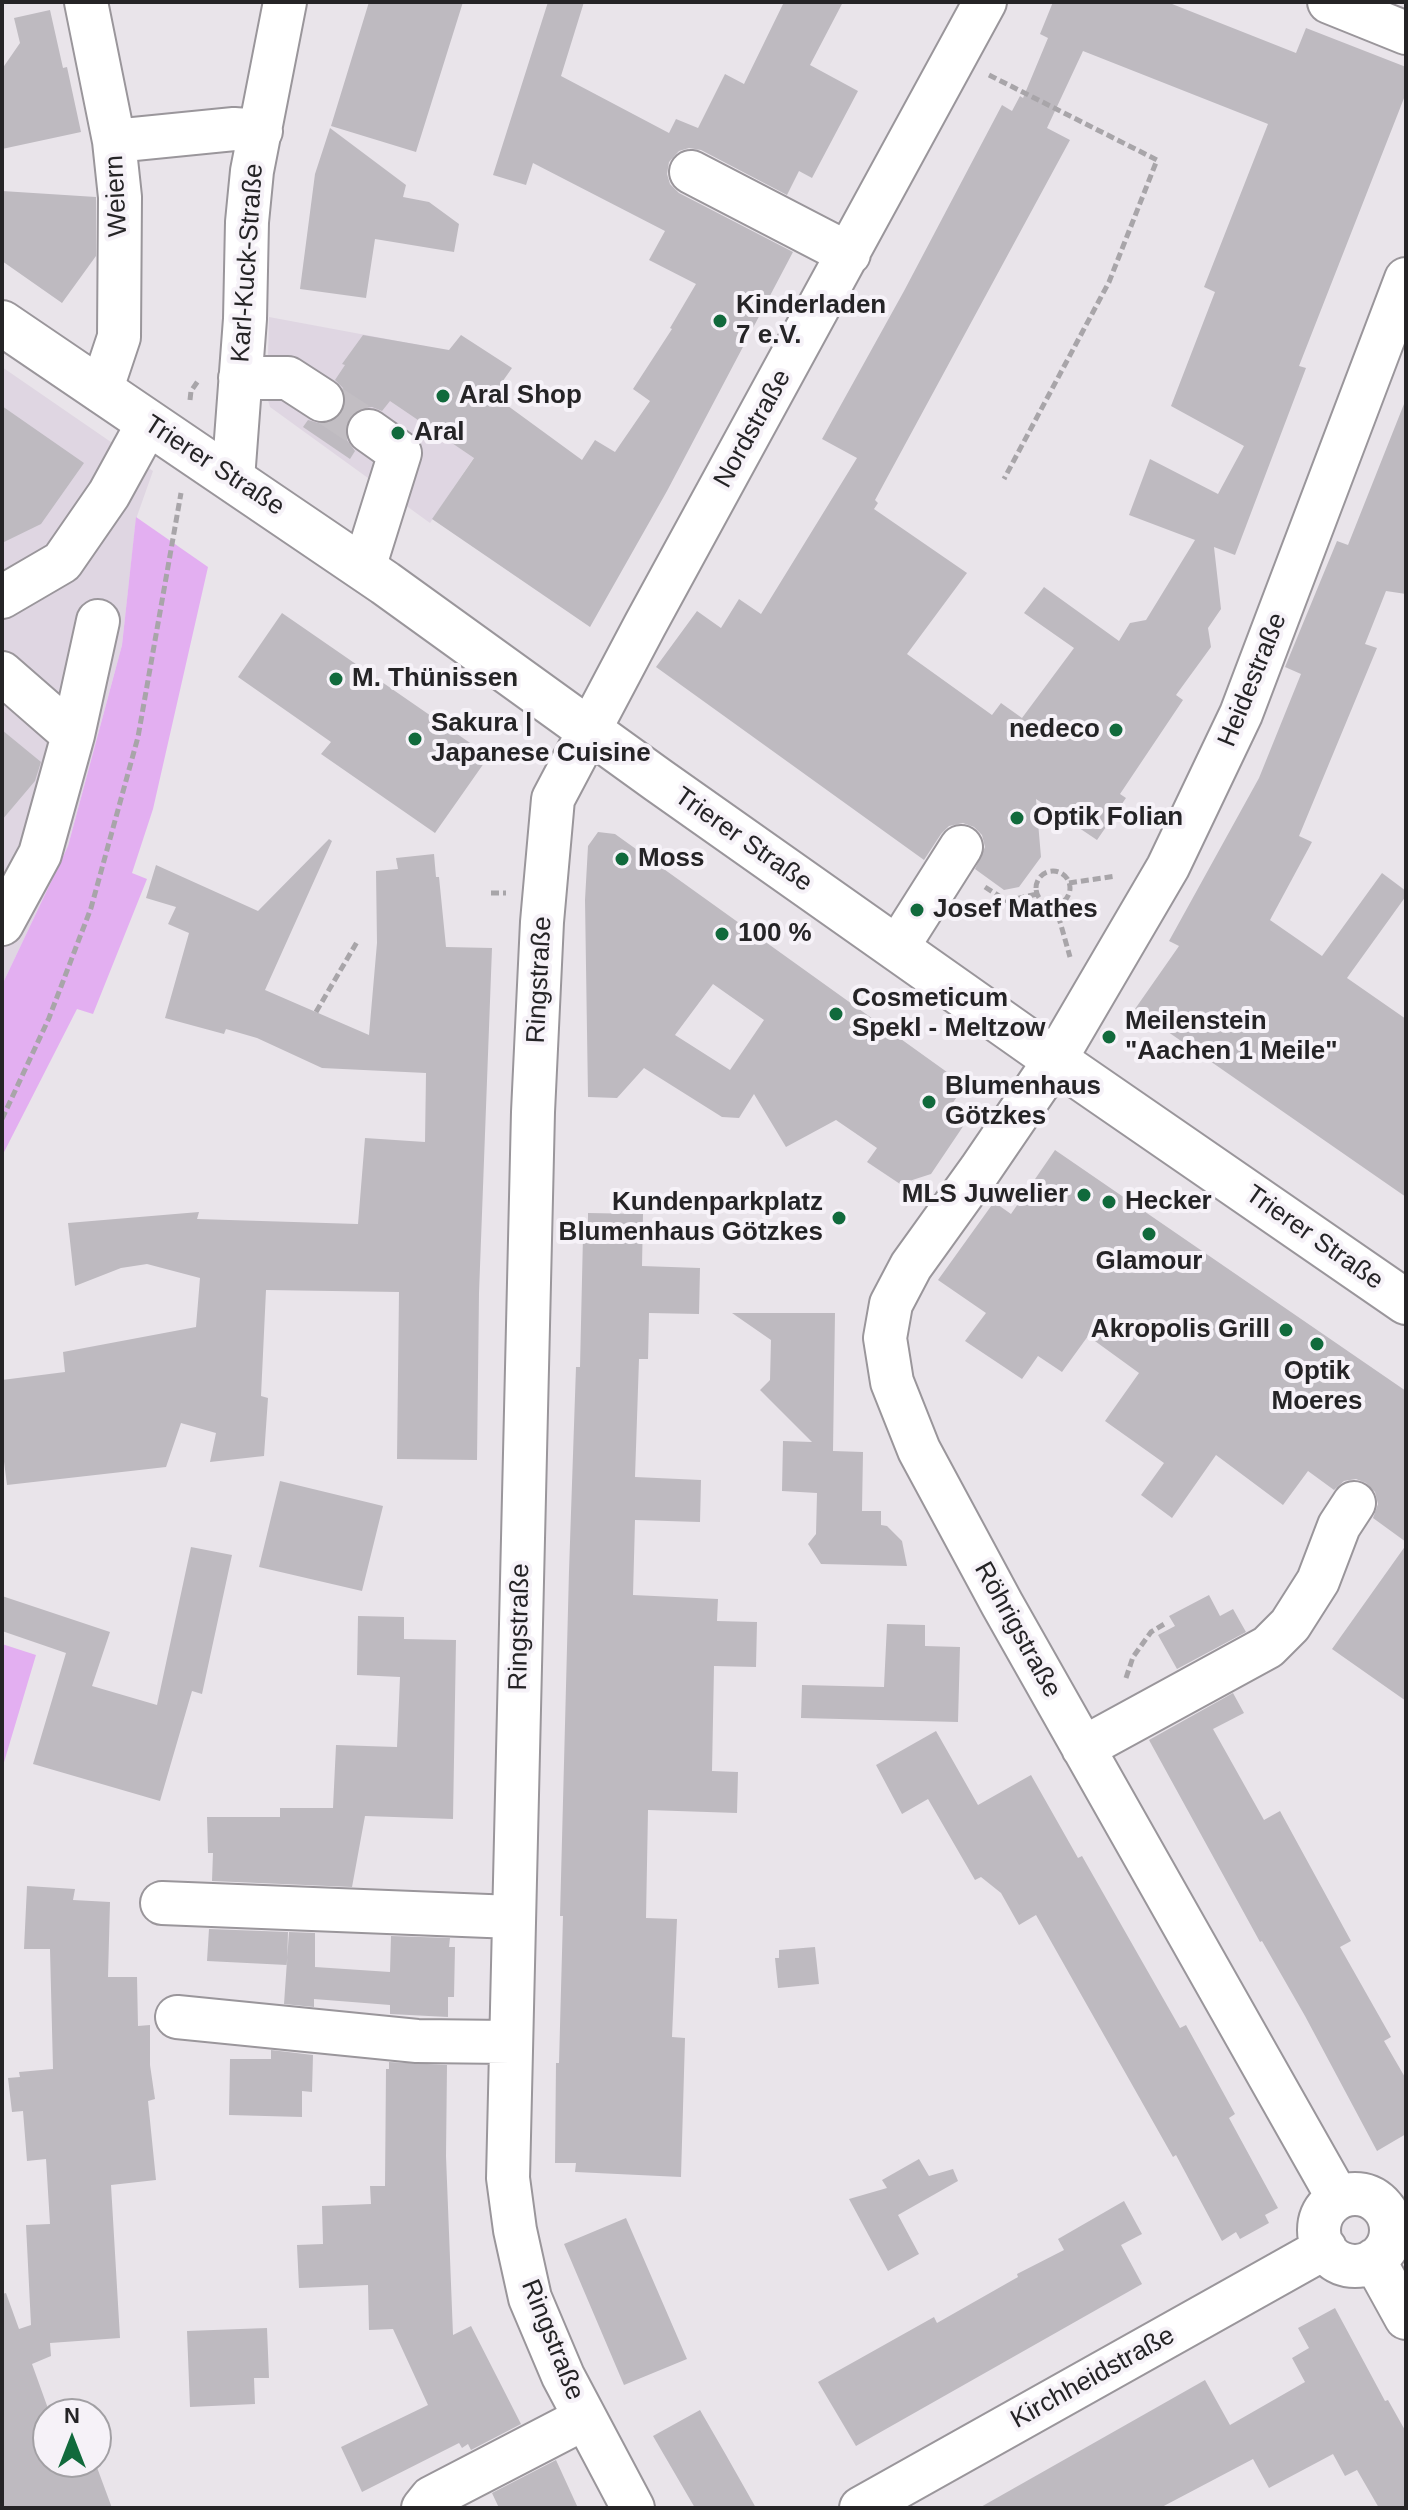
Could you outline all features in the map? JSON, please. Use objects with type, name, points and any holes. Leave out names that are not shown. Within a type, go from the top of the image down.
[{"type":"main road","name":"Trierer Straße","points":[[2,323],[364,568],[1055,1060],[1406,1302]]},
{"type":"street","name":"Weiern","points":[[86,2],[114,141],[120,197],[119,337],[101,391]]},
{"type":"street","name":"Karl-Kuck-Straße","points":[[233,479],[252,171],[285,2]]},
{"type":"street","name":"Nordstraße","points":[[589,730],[985,2]]},
{"type":"street","points":[[1329,2],[1406,33]]},
{"type":"street","points":[[114,141],[234,129],[261,131]]},
{"type":"street","points":[[691,172],[849,254]]},
{"type":"street","name":"Heidestraße","points":[[1055,1060],[1168,867],[1241,714],[1406,279]]},
{"type":"street","points":[[240,378],[288,378],[322,400]]},
{"type":"street","points":[[2,597],[62,562],[109,494],[148,423]]},
{"type":"street","points":[[364,568],[400,453],[369,431]]},
{"type":"street","points":[[2,924],[40,854],[70,746],[98,621]]},
{"type":"street","points":[[2,673],[70,746]]},
{"type":"street","name":"Ringstraße","points":[[589,730],[553,799],[542,922],[533,1112],[508,2178],[515,2230],[530,2298],[563,2376],[633,2508]]},
{"type":"street","points":[[15,828],[70,746]]},
{"type":"street","points":[[897,948],[961,847]]},
{"type":"street","name":"Röhrigstraße","points":[[1055,1060],[911,1266],[891,1304],[885,1338],[892,1382],[919,1450],[1083,1748],[1338,2198]]},
{"type":"street","points":[[1083,1748],[1268,1647],[1290,1625],[1318,1581],[1339,1526],[1354,1503]]},
{"type":"street","points":[[162,1903],[513,1917]]},
{"type":"street","points":[[177,2017],[417,2041],[510,2042]]},
{"type":"street","points":[[1355,2194],[1396,2207],[1391,2237],[1385,2251],[1374,2260],[1360,2266],[1348,2265],[1333,2258],[1325,2248],[1319,2227],[1323,2215],[1338,2198],[1355,2194]]},
{"type":"street","name":"Kirchheidstraße","points":[[861,2508],[1325,2248]]},
{"type":"street","points":[[1374,2260],[1406,2318]]},
{"type":"street","points":[[423,2508],[431,2498],[585,2418]]},
{"type":"path","points":[[956,59],[1157,160],[1109,282],[1004,479]]},
{"type":"path","points":[[2,1119],[64,983],[91,908],[124,792],[138,737],[179,511],[185,447]]},
{"type":"path","points":[[1052,870],[1063,874],[1069,883],[1068,894],[1061,902],[1044,902],[1037,894],[1036,884],[1052,870]]},
{"type":"path","points":[[983,886],[1007,901],[1037,894]]},
{"type":"path","points":[[316,1012],[357,942]]},
{"type":"path","points":[[1126,1685],[1126,1675],[1133,1657],[1151,1632],[1166,1623]]},
{"type":"shaded area","name":"Aral","points":[[269,317],[425,346],[509,405],[430,523],[270,407],[267,397]]},
{"type":"shaded area","points":[[2,367],[153,471],[136,519],[122,645],[68,846],[2,985]]},
{"type":"shaded area","points":[[136,517],[208,567],[153,809],[132,873],[147,879],[93,1014],[77,1009],[2,1156],[2,985],[68,846],[122,645]]},
{"type":"shaded area","points":[[2,1644],[36,1655],[2,1769]]},
{"type":"building","points":[[369,2],[463,2],[416,152],[331,126]]},
{"type":"building","points":[[548,2],[584,2],[561,76],[669,133],[676,119],[698,128],[725,74],[744,84],[784,2],[843,2],[810,65],[858,91],[812,178],[799,171],[787,195],[701,150],[689,148],[679,151],[669,162],[667,174],[670,184],[679,193],[793,252],[667,491],[590,627],[432,519],[474,458],[390,401],[382,411],[372,407],[360,409],[349,418],[345,428],[347,440],[355,451],[350,459],[303,427],[308,420],[322,424],[334,421],[342,414],[346,400],[343,388],[335,380],[345,365],[342,364],[363,335],[449,350],[461,335],[512,368],[493,395],[582,460],[595,440],[615,452],[650,401],[633,389],[672,329],[696,284],[649,260],[665,231],[533,163],[526,185],[493,175]]},
{"type":"building","points":[[1053,2],[1167,2],[1296,53],[1306,28],[1406,67],[1406,93],[1299,366],[1306,368],[1235,555],[1214,547],[1221,609],[1208,628],[1211,647],[1176,695],[1183,700],[1120,794],[1126,798],[1097,840],[1036,799],[1041,857],[1019,887],[1004,890],[975,869],[985,847],[982,835],[974,827],[963,823],[949,826],[924,860],[656,667],[697,611],[721,628],[739,599],[761,614],[857,458],[822,439],[1002,105],[1012,111],[1020,96],[1023,98],[1048,38],[1040,34]],"holes":[[[1083,51],[1268,124],[1204,287],[1215,292],[1171,406],[1244,446],[1218,494],[1150,459],[1129,515],[1195,540],[1146,620],[1130,623],[1119,641],[1044,587],[1024,613],[1074,648],[1022,718],[1001,703],[992,715],[907,654],[967,573],[874,509],[878,503],[875,500],[1070,140],[1047,128]]]},
{"type":"building","points":[[50,10],[63,68],[67,67],[81,132],[2,149],[2,69],[20,43],[14,18]]},
{"type":"building","points":[[330,128],[406,185],[403,197],[429,202],[459,224],[454,252],[375,239],[366,298],[300,289],[315,174]]},
{"type":"building","points":[[2,191],[96,197],[96,256],[62,303],[2,261]]},
{"type":"building","points":[[1404,404],[1406,594],[1386,591],[1365,644],[1377,648],[1299,836],[1312,842],[1270,920],[1322,956],[1382,873],[1406,891],[1406,896],[1347,978],[1406,1019],[1406,1197],[1135,1009],[1179,946],[1169,941],[1259,778],[1301,674],[1285,667],[1337,541],[1348,545]]},
{"type":"building","points":[[2,406],[84,463],[41,524],[2,543]]},
{"type":"building","points":[[282,613],[489,756],[435,833],[321,754],[331,742],[238,677]]},
{"type":"building","points":[[2,730],[41,762],[35,781],[2,820]]},
{"type":"building","points":[[598,832],[615,834],[965,1085],[952,1104],[964,1112],[964,1125],[931,1174],[900,1184],[867,1162],[877,1148],[836,1120],[786,1147],[754,1094],[739,1118],[722,1117],[644,1068],[617,1098],[588,1097],[585,900],[588,846]],"holes":[[[713,984],[764,1020],[730,1070],[675,1035]]]},
{"type":"building","points":[[329,839],[332,841],[265,990],[369,1035],[377,943],[376,871],[398,869],[396,858],[434,854],[446,947],[492,948],[479,1293],[477,1460],[397,1459],[399,1292],[266,1290],[261,1396],[268,1398],[264,1456],[210,1462],[216,1433],[181,1423],[166,1467],[7,1485],[2,1446],[2,1380],[65,1372],[63,1352],[196,1327],[200,1278],[147,1264],[121,1268],[75,1286],[68,1223],[199,1212],[197,1219],[358,1224],[365,1138],[425,1142],[426,1073],[322,1068],[257,1038],[226,1029],[224,1034],[165,1018],[189,933],[168,924],[176,907],[146,898],[156,865],[258,911]]},
{"type":"building","points":[[1055,1150],[1406,1391],[1406,1542],[1373,1518],[1378,1504],[1375,1492],[1366,1483],[1356,1479],[1344,1481],[1334,1490],[1308,1471],[1283,1505],[1216,1455],[1172,1518],[1141,1495],[1164,1463],[1105,1421],[1139,1373],[1088,1336],[1062,1372],[1038,1356],[1022,1379],[965,1341],[986,1313],[938,1280],[994,1202],[1011,1214]]},
{"type":"building","points":[[588,1213],[643,1214],[642,1266],[700,1268],[699,1314],[649,1313],[648,1359],[639,1359],[635,1477],[701,1480],[700,1522],[635,1520],[633,1595],[718,1599],[717,1621],[757,1622],[756,1667],[714,1666],[712,1771],[738,1772],[737,1813],[648,1810],[646,1918],[677,1919],[672,2037],[685,2038],[681,2177],[575,2172],[576,2163],[555,2163],[576,1367],[580,1367],[583,1236],[588,1236]]},
{"type":"building","points":[[732,1313],[835,1313],[833,1451],[863,1452],[862,1511],[881,1511],[881,1525],[887,1526],[902,1541],[907,1566],[821,1564],[808,1544],[816,1534],[817,1493],[782,1491],[783,1441],[812,1442],[760,1390],[770,1380],[771,1340]]},
{"type":"building","points":[[280,1481],[383,1506],[362,1591],[259,1567]]},
{"type":"building","points":[[1406,1545],[1406,1701],[1332,1649]]},
{"type":"building","points":[[191,1547],[232,1555],[202,1694],[192,1691],[160,1801],[33,1764],[66,1653],[2,1631],[2,1596],[110,1632],[92,1686],[157,1705]]},
{"type":"building","points":[[1209,1595],[1220,1616],[1233,1609],[1246,1632],[1177,1669],[1158,1635],[1175,1626],[1169,1616]]},
{"type":"building","points":[[358,1616],[404,1617],[404,1639],[456,1640],[453,1819],[365,1816],[352,1887],[212,1881],[213,1853],[208,1853],[207,1817],[280,1817],[280,1808],[333,1808],[336,1745],[397,1747],[400,1677],[357,1675]]},
{"type":"building","points":[[887,1624],[925,1625],[925,1646],[960,1647],[958,1722],[801,1718],[802,1685],[884,1687]]},
{"type":"building","points":[[1233,1693],[1244,1713],[1213,1729],[1264,1820],[1280,1811],[1351,1941],[1340,1947],[1391,2037],[1384,2041],[1406,2079],[1406,2134],[1377,2151],[1305,2016],[1260,1942],[1149,1740]]},
{"type":"building","points":[[936,1731],[978,1805],[1031,1775],[1078,1858],[1082,1856],[1180,2028],[1186,2025],[1235,2114],[1229,2118],[1278,2208],[1265,2215],[1269,2223],[1240,2239],[1236,2232],[1222,2241],[1176,2155],[1173,2157],[1036,1915],[1019,1925],[1001,1893],[981,1877],[975,1880],[928,1799],[902,1814],[876,1765]]},
{"type":"building","points":[[27,1886],[75,1889],[73,1900],[110,1902],[108,1977],[137,1977],[138,2026],[150,2025],[150,2065],[155,2099],[148,2101],[156,2180],[111,2185],[120,2338],[50,2343],[51,2356],[32,2364],[44,2398],[32,2398],[32,2478],[101,2478],[112,2508],[2,2508],[2,2294],[6,2293],[19,2329],[31,2325],[26,2225],[50,2224],[46,2159],[27,2161],[23,2111],[12,2112],[8,2078],[20,2077],[19,2072],[53,2069],[50,1949],[24,1949]]},
{"type":"building","points":[[209,1929],[288,1932],[287,1965],[207,1961]]},
{"type":"building","points":[[289,1932],[315,1933],[315,1967],[390,1972],[391,1936],[450,1938],[449,1947],[455,1947],[454,1997],[448,1997],[448,2017],[390,2014],[390,2005],[314,1999],[314,2007],[284,2004]]},
{"type":"building","points":[[815,1947],[819,1984],[778,1988],[775,1958],[779,1958],[779,1950]]},
{"type":"building","points":[[271,2050],[313,2055],[312,2092],[302,2091],[302,2117],[229,2115],[230,2059],[271,2059]]},
{"type":"building","points":[[389,2062],[447,2065],[446,2156],[453,2335],[471,2326],[521,2424],[471,2450],[468,2444],[462,2448],[459,2443],[362,2492],[341,2447],[428,2405],[393,2329],[369,2330],[368,2285],[299,2288],[297,2245],[323,2244],[322,2206],[371,2204],[370,2186],[385,2186],[386,2069],[389,2069]]},
{"type":"building","points":[[919,2159],[929,2176],[953,2169],[958,2181],[898,2215],[919,2254],[888,2271],[849,2199],[887,2188],[882,2180]]},
{"type":"building","points":[[1124,2201],[1142,2234],[1121,2245],[1142,2284],[856,2446],[818,2382],[934,2317],[937,2323],[1018,2277],[1017,2274],[1064,2250],[1058,2239]]},
{"type":"building","points":[[626,2218],[687,2359],[624,2385],[564,2244]]},
{"type":"building","points":[[1335,2308],[1385,2401],[1388,2400],[1406,2432],[1406,2508],[1379,2508],[1357,2470],[1345,2476],[1333,2454],[1269,2488],[1253,2459],[1160,2508],[979,2508],[1205,2380],[1230,2425],[1305,2382],[1292,2358],[1309,2348],[1298,2328]]},
{"type":"building","points":[[267,2328],[269,2378],[254,2378],[255,2404],[190,2407],[187,2331]]},
{"type":"building","points":[[700,2410],[756,2508],[695,2508],[653,2436]]},
{"type":"building","points":[[556,2460],[578,2508],[499,2508],[492,2493]]},
{"type":"tunnel","points":[[322,400],[369,431]]},
{"type":"place","name":"Kinderladen 7 e.V.","points":[[720,321]]},
{"type":"place","name":"Aral Shop","points":[[443,396]]},
{"type":"place","name":"Aral","points":[[398,433]]},
{"type":"place","name":"M. Thünissen","points":[[336,679]]},
{"type":"place","name":"nedeco","points":[[1116,730]]},
{"type":"place","name":"Sakura | Japanese Cuisine","points":[[415,739]]},
{"type":"place","name":"Optik Folian","points":[[1017,818]]},
{"type":"place","name":"Moss","points":[[622,859]]},
{"type":"place","name":"Josef Mathes","points":[[917,910]]},
{"type":"place","name":"100 %","points":[[722,934]]},
{"type":"place","name":"Cosmeticum Spekl - Meltzow","points":[[836,1014]]},
{"type":"place","name":"Meilenstein \"Aachen 1 Meile\"","points":[[1109,1037]]},
{"type":"place","name":"Blumenhaus Götzkes","points":[[929,1102]]},
{"type":"place","name":"MLS Juwelier","points":[[1084,1195]]},
{"type":"place","name":"Hecker","points":[[1109,1202]]},
{"type":"place","name":"Kundenparkplatz Blumenhaus Götzkes","points":[[839,1218]]},
{"type":"place","name":"Glamour","points":[[1149,1234]]},
{"type":"place","name":"Akropolis Grill","points":[[1286,1330]]},
{"type":"place","name":"Optik Moeres","points":[[1317,1344]]}]
